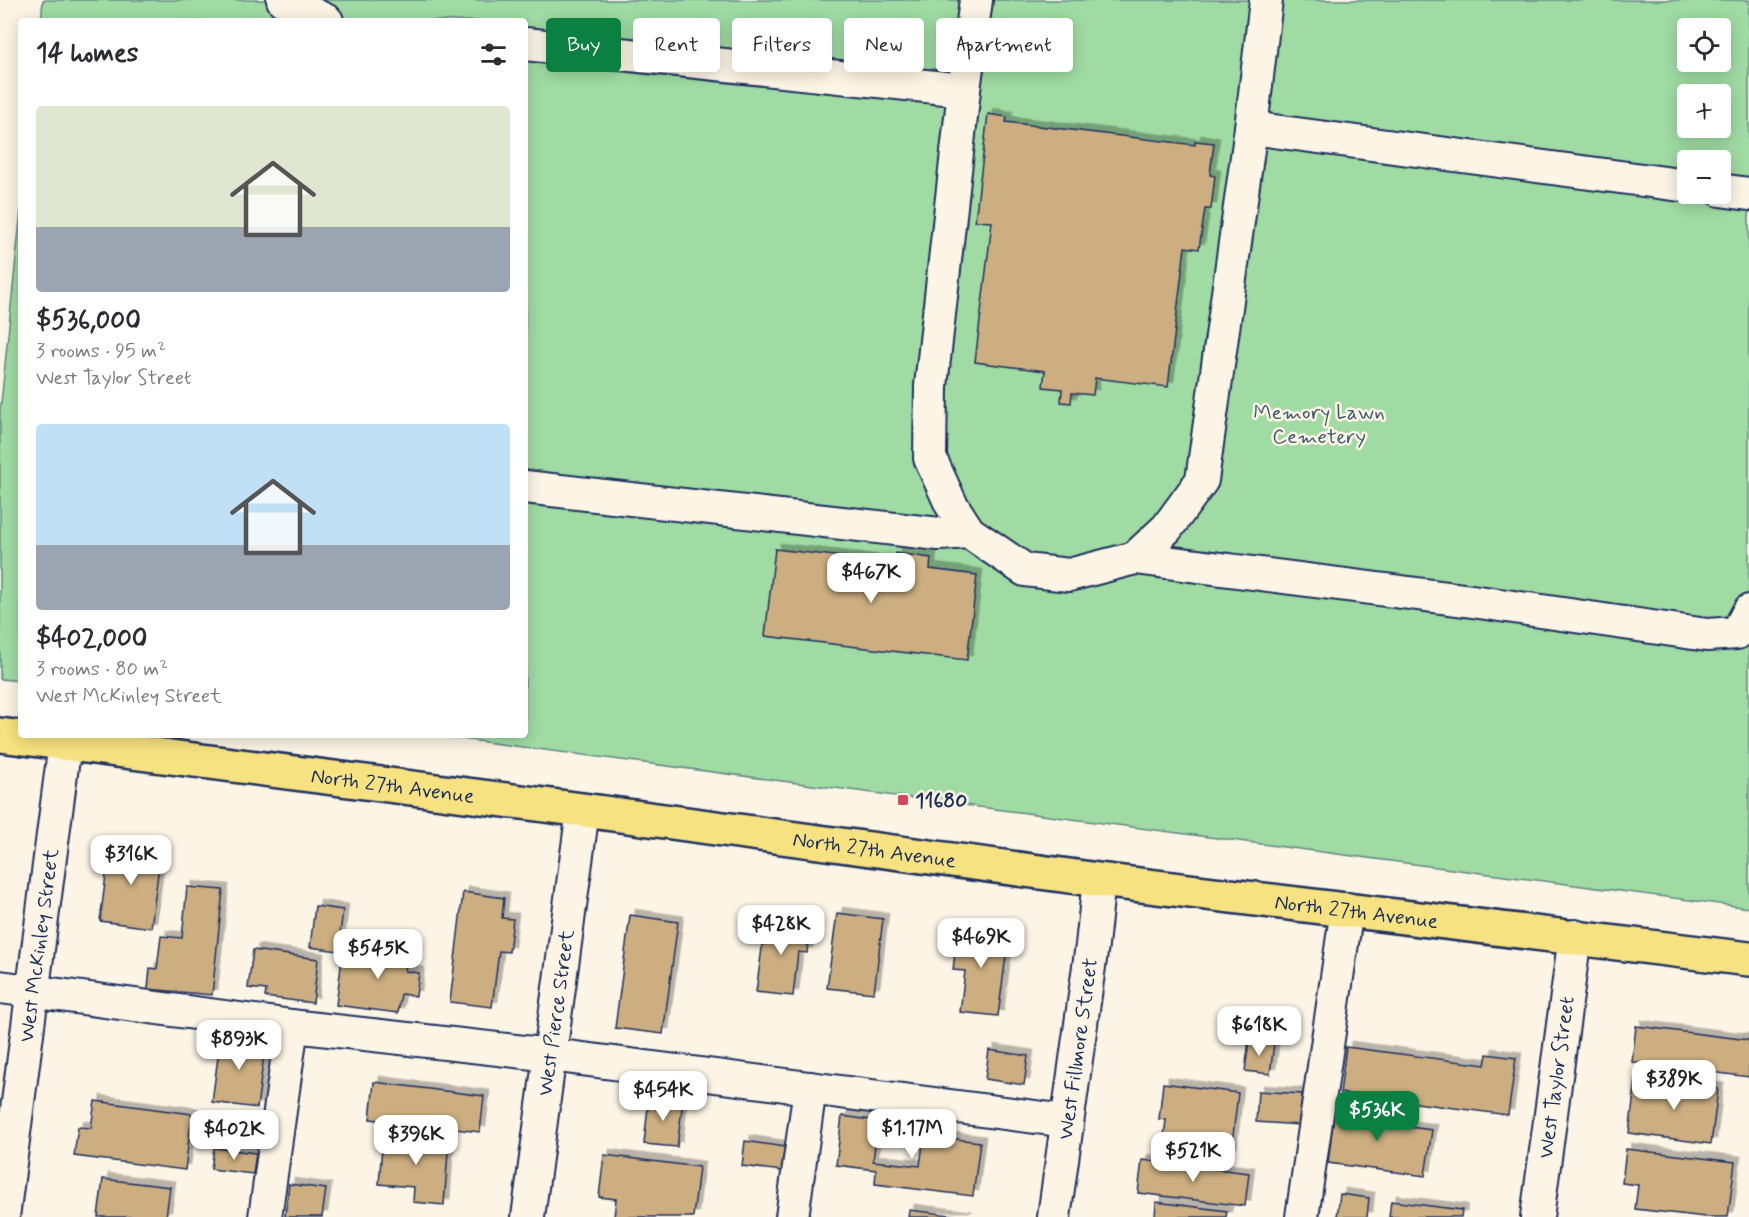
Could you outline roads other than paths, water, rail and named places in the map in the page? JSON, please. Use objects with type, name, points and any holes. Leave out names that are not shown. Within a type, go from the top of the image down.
[{"type":"main road","name":"North 27th Avenue","points":[[0,735],[18,737]]},
{"type":"main road","name":"North 27th Avenue","points":[[24,738],[583,810],[1099,880],[1575,936],[1749,959]]},
{"type":"street","points":[[976,0],[931,386],[930,458],[951,504],[969,532],[1025,570],[1069,575],[1135,558],[1472,601],[1707,635],[1737,633],[1749,611]]},
{"type":"street","points":[[1135,558],[1167,528],[1202,480],[1251,128],[1266,0]]},
{"type":"street","points":[[528,44],[964,90]]},
{"type":"street","points":[[1251,128],[1677,185]]},
{"type":"street","points":[[1731,192],[1749,194]]},
{"type":"street","points":[[528,487],[939,534],[969,532]]},
{"type":"street","name":"West McKinley Street","points":[[3,1217],[65,743]]},
{"type":"street","name":"West Pierce Street","points":[[528,1217],[583,810]]},
{"type":"street","name":"West Fillmore Street","points":[[1054,1217],[1099,880]]},
{"type":"street","points":[[1302,1217],[1347,909]]},
{"type":"street","name":"West Taylor Street","points":[[1537,1217],[1575,936]]},
{"type":"street","points":[[0,987],[292,1026],[551,1055],[1067,1121]]},
{"type":"street","points":[[265,1217],[292,1026]]},
{"type":"street","points":[[792,1217],[810,1088]]},
{"type":"place","name":"11680","points":[[903,800]]},
{"type":"park label","name":"Memory Lawn Cemetery","points":[[1319,424]]}]
